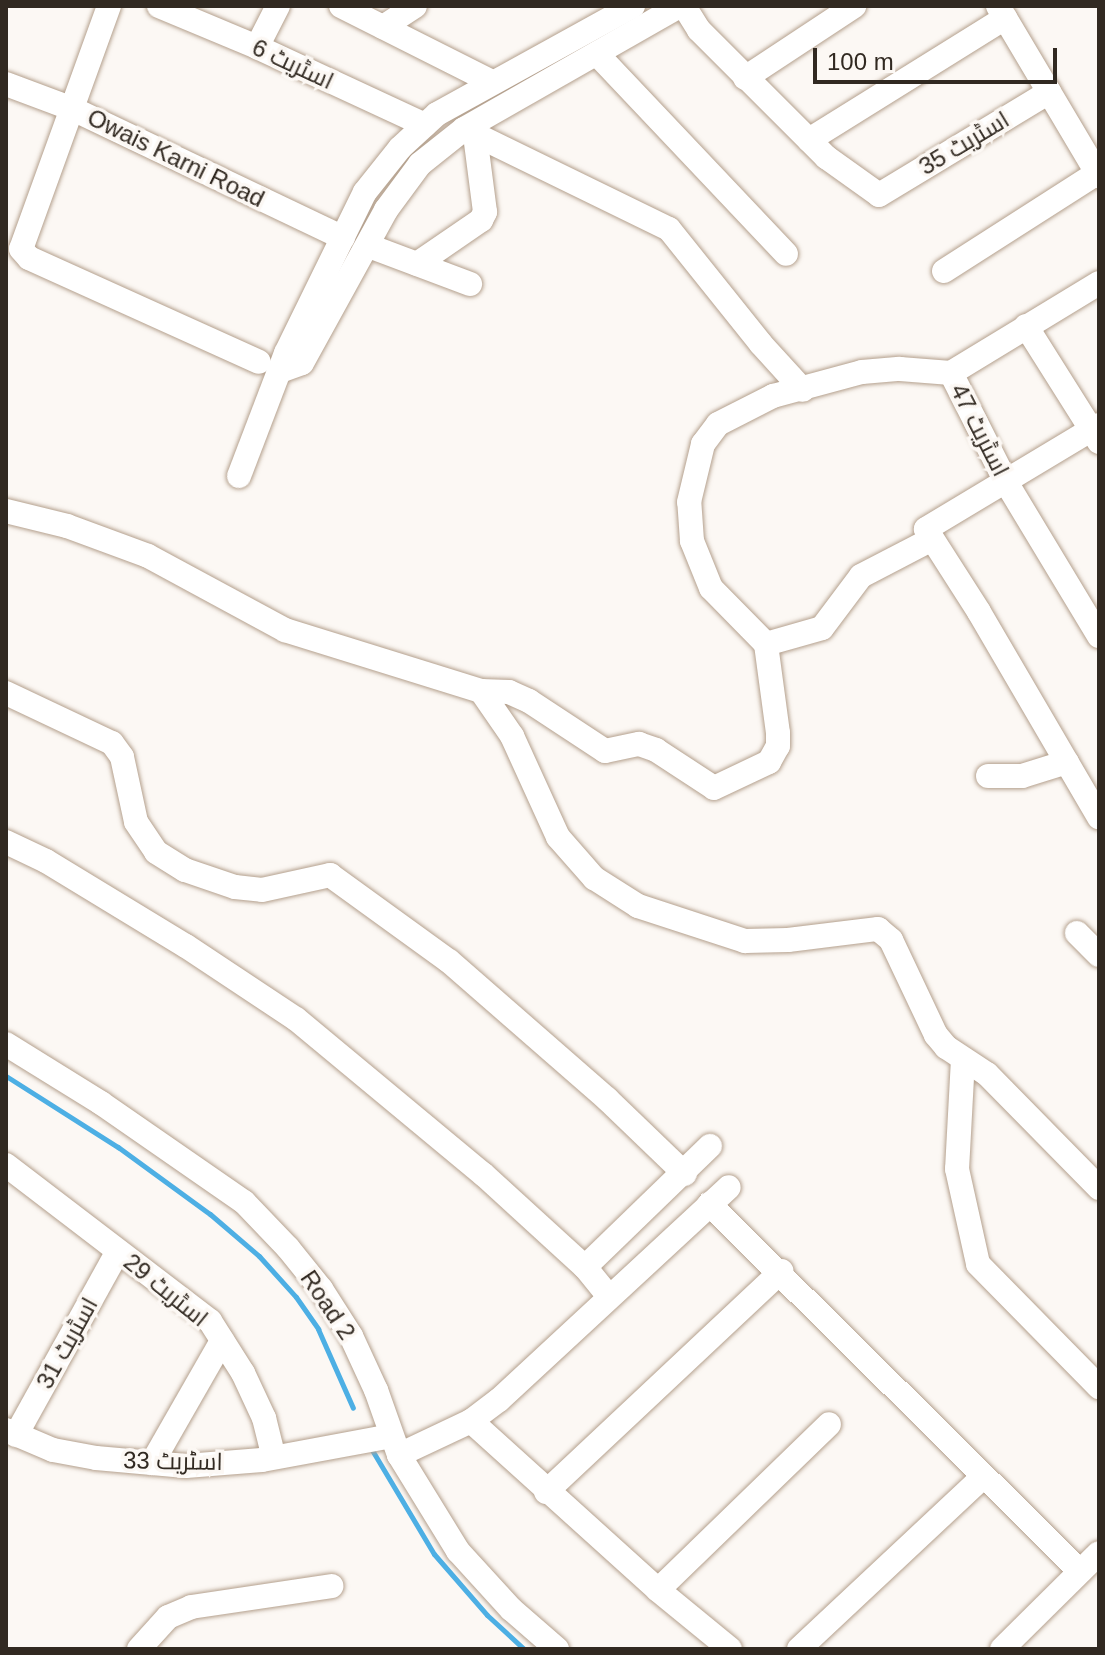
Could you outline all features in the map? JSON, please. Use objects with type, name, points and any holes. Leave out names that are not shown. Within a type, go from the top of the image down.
[{"type":"street","points":[[109,6],[21,249],[29,258],[270,366],[302,363],[369,246],[386,210],[420,164],[597,54],[682,6],[699,30],[809,140],[1001,12],[1098,175],[944,271]]},
{"type":"street","name":"اسٹریٹ 6","points":[[159,6],[257,47],[425,125]]},
{"type":"street","points":[[257,47],[278,6]]},
{"type":"street","points":[[341,6],[492,82]]},
{"type":"street","points":[[383,27],[415,6]]},
{"type":"street","points":[[239,476],[270,366],[343,238],[365,192],[400,148],[437,114],[633,6]]},
{"type":"street","points":[[745,78],[854,6]]},
{"type":"street","points":[[597,54],[786,254]]},
{"type":"street","name":"Owais Karni Road","points":[[6,84],[73,109],[343,238]]},
{"type":"street","name":"اسٹریٹ 35","points":[[809,140],[879,195],[1049,92]]},
{"type":"street","points":[[417,264],[481,220],[485,212],[470,132]]},
{"type":"street","points":[[470,132],[669,229],[761,344],[803,390]]},
{"type":"street","points":[[369,246],[470,284]]},
{"type":"street","name":"اسٹریٹ 47","points":[[1098,286],[951,373],[1006,482],[1099,636]]},
{"type":"street","points":[[766,644],[822,628],[861,576],[1006,482],[1096,432],[1026,326]]},
{"type":"street","points":[[6,511],[67,526],[148,556],[285,630],[481,691],[509,692],[529,701],[605,751],[639,744],[656,750],[714,788],[769,762],[778,746],[772,669],[766,644],[705,577],[692,541],[691,485],[703,444],[718,424],[761,400],[862,372],[888,369],[951,373]]},
{"type":"street","points":[[929,534],[1099,817]]},
{"type":"street","points":[[481,691],[512,736],[558,837],[594,878],[638,906],[745,941],[788,940],[878,929],[891,940],[936,1035],[963,1059],[987,1074],[1099,1188]]},
{"type":"street","points":[[6,693],[112,743],[122,757],[136,822],[156,852],[185,870],[235,887],[262,890],[330,875],[449,961],[607,1099],[685,1174]]},
{"type":"street","points":[[988,776],[1022,776],[1067,762]]},
{"type":"street","points":[[6,842],[46,861],[160,930],[296,1019],[483,1174],[585,1267],[609,1297]]},
{"type":"street","points":[[1077,933],[1099,955]]},
{"type":"street","name":"Road 2","points":[[6,1044],[101,1103],[244,1202],[313,1279],[351,1336],[376,1390],[395,1446],[458,1551],[511,1609],[557,1649]]},
{"type":"street","points":[[963,1059],[957,1169],[978,1264],[1099,1387]]},
{"type":"street","points":[[585,1267],[685,1174],[710,1146]]},
{"type":"street","name":"اسٹریٹ 29","points":[[10,1177],[118,1251],[210,1321],[243,1373],[264,1418],[273,1455]]},
{"type":"street","name":"اسٹریٹ 33","points":[[11,1432],[53,1450],[186,1466],[273,1455],[395,1446],[471,1421],[499,1400],[729,1187]]},
{"type":"street","points":[[709,1204],[781,1271],[1080,1571]]},
{"type":"street","name":"اسٹریٹ 31","points":[[11,1432],[118,1251]]},
{"type":"street","points":[[546,1492],[781,1271]]},
{"type":"street","points":[[152,1463],[222,1341]]},
{"type":"street","points":[[471,1421],[546,1492],[730,1649]]},
{"type":"street","points":[[658,1590],[829,1424]]},
{"type":"street","points":[[799,1649],[983,1477]]},
{"type":"street","points":[[1002,1649],[1099,1553]]},
{"type":"street","points":[[139,1649],[168,1617],[191,1607],[331,1586]]},
{"type":"waterway","points":[[6,1076],[118,1147],[210,1214],[259,1256],[296,1297],[318,1329],[353,1408]]},
{"type":"waterway","points":[[372,1450],[434,1554],[487,1615],[524,1649]]}]
